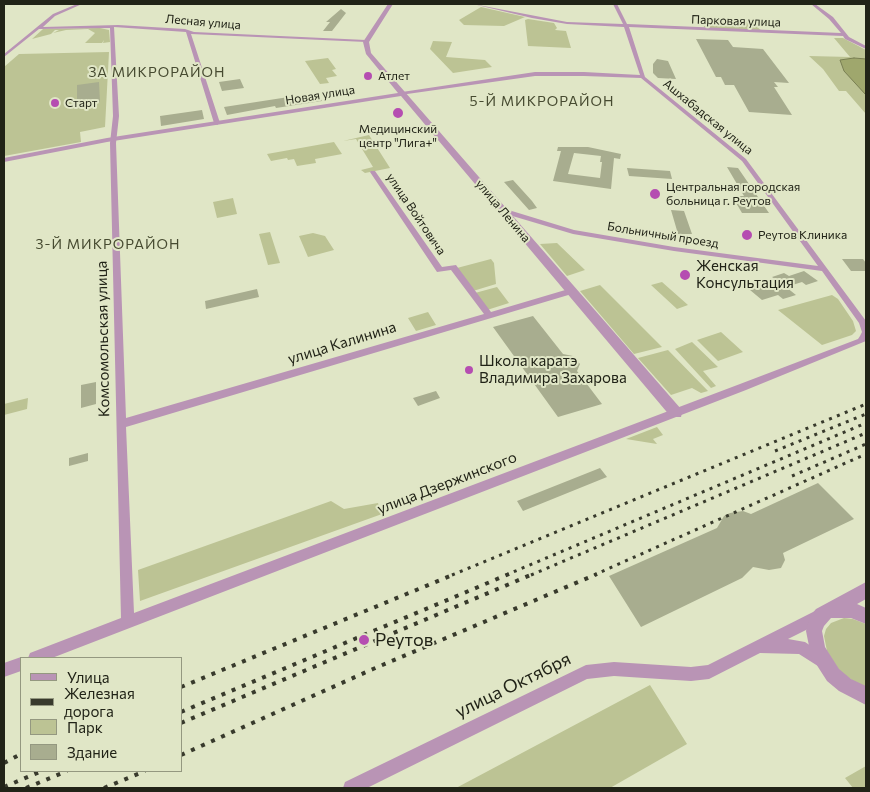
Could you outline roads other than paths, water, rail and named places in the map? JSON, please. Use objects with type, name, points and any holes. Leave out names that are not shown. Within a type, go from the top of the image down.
[{"type":"street","points":[[4,56],[54,14],[80,4]]},
{"type":"street","points":[[366,41],[390,4]]},
{"type":"street","name":"Парковая улица","points":[[475,4],[546,20],[626,27],[845,35]]},
{"type":"street","name":"Ашхабадская улица","points":[[615,4],[632,37],[642,77],[742,157],[824,269],[863,317]]},
{"type":"street","points":[[813,4],[831,18],[845,35],[856,44],[866,48]]},
{"type":"street","name":"Лесная улица","points":[[38,28],[188,32],[366,41]]},
{"type":"street","points":[[643,33],[660,28]]},
{"type":"street","name":"Комсомольская улица","points":[[112,30],[121,424],[128,622]]},
{"type":"street","points":[[188,32],[217,123]]},
{"type":"street","name":"улица Ленина","points":[[366,41],[365,46],[368,53],[402,94],[676,413]]},
{"type":"street","name":"Новая улица","points":[[4,160],[114,139],[535,74],[642,77]]},
{"type":"street","name":"улица Войтовича","points":[[373,172],[440,270],[453,266],[489,315]]},
{"type":"street","name":"Больничный проезд","points":[[502,210],[555,228],[580,234],[674,249],[824,269]]},
{"type":"street","name":"улица Калинина","points":[[121,424],[572,291]]},
{"type":"street","name":"улица Дзержинского","points":[[38,657],[861,341],[866,332],[863,317]]},
{"type":"street","name":"улица Октября","points":[[351,788],[586,672],[614,669],[691,674],[709,672],[866,590]]},
{"type":"street","points":[[866,616],[839,608],[825,612],[816,622],[814,631],[817,650],[823,662],[845,686],[866,696]]},
{"type":"street","name":"улица Октября","points":[[759,647],[800,647],[823,662]]},
{"type":"street","points":[[4,670],[20,664]]},
{"type":"railway","points":[[452,575],[866,404]]},
{"type":"railway","points":[[775,451],[866,414]]},
{"type":"railway","points":[[506,575],[866,423]]},
{"type":"railway","points":[[531,575],[866,433]]},
{"type":"railway","points":[[792,476],[866,444]]},
{"type":"railway","points":[[594,575],[866,454]]},
{"type":"railway","points":[[182,687],[455,574]]},
{"type":"railway","points":[[182,712],[509,574]]},
{"type":"railway","points":[[182,723],[533,574]]},
{"type":"railway","points":[[182,755],[373,669],[597,574]]},
{"type":"railway","points":[[4,763],[20,755]]},
{"type":"railway","points":[[4,787],[40,772]]},
{"type":"railway","points":[[26,788],[65,772]]},
{"type":"railway","points":[[104,788],[143,772]]},
{"type":"place","name":"Атлет","points":[[368,76]]},
{"type":"place","name":"Старт","points":[[55,103]]},
{"type":"place","name":"Медицинский центр \"Лига+\"","points":[[398,113]]},
{"type":"place","name":"Центральная городская больница г. Реутов","points":[[655,194]]},
{"type":"place","name":"Реутов Клиника","points":[[747,235]]},
{"type":"place","name":"Женская Консультация","points":[[685,275]]},
{"type":"place","name":"Школа каратэ Владимира Захарова","points":[[469,370]]},
{"type":"place","name":"Реутов","points":[[364,640]]},
{"type":"district","name":"3А МИКРОРАЙОН","points":[[157,72]]},
{"type":"district","name":"5-Й МИКРОРАЙОН","points":[[542,101]]},
{"type":"district","name":"3-Й МИКРОРАЙОН","points":[[108,244]]}]
